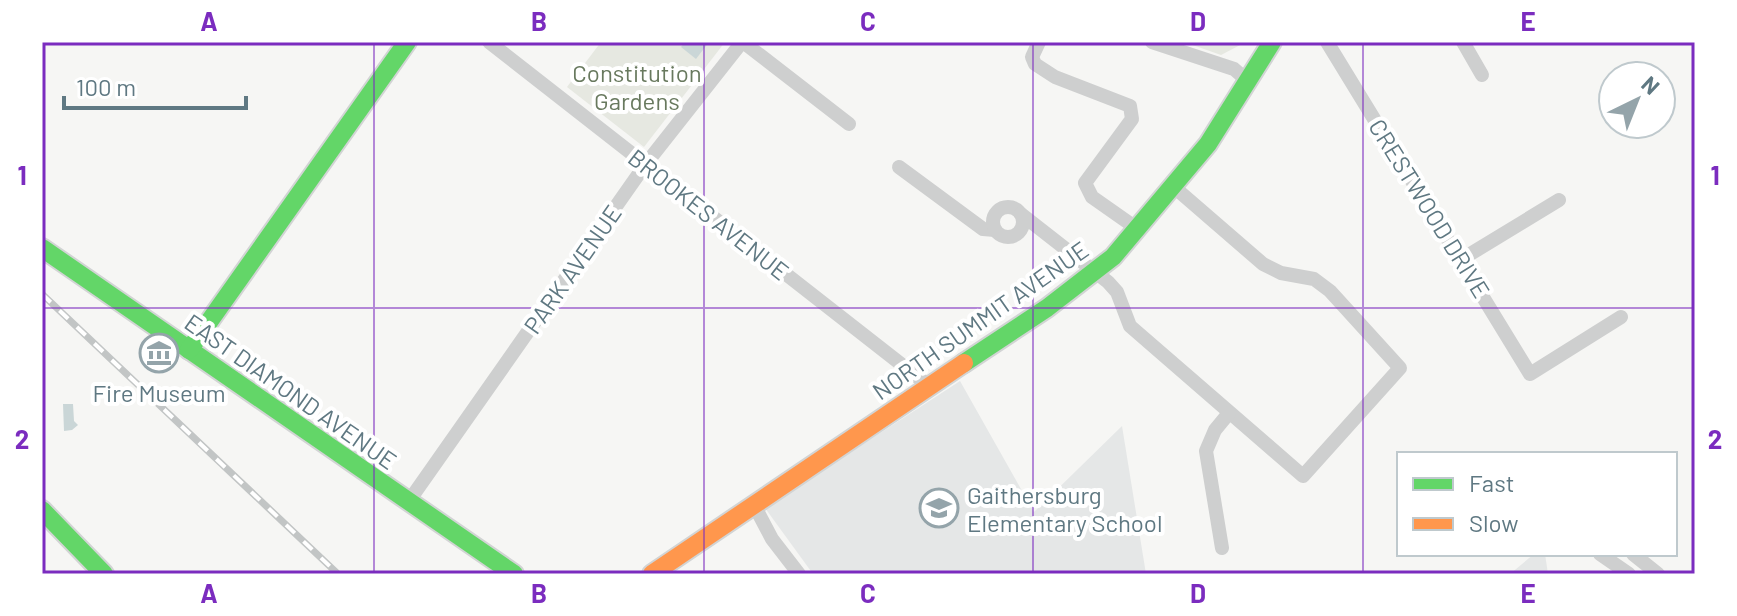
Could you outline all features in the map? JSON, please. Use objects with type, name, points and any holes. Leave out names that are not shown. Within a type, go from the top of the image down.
[{"type":"street","points":[[189,350],[407,42]]},
{"type":"street","name":"BROOKES AVENUE","points":[[489,42],[929,386]]},
{"type":"street","points":[[742,42],[849,124]]},
{"type":"street","name":"PARK AVENUE","points":[[409,501],[645,165],[742,42]]},
{"type":"street","points":[[1039,42],[1032,57],[1043,70],[1130,106],[1132,119],[1085,183],[1092,197],[1139,230]]},
{"type":"street","points":[[1152,42],[1234,69],[1249,82]]},
{"type":"street","name":"NORTH SUMMIT AVENUE","points":[[652,574],[1097,271],[1139,230],[1208,144],[1272,42]]},
{"type":"street","name":"CRESTWOOD DRIVE","points":[[1327,42],[1530,374],[1621,317]]},
{"type":"street","points":[[1463,42],[1482,75]]},
{"type":"street","points":[[899,167],[983,229],[995,230],[993,222],[999,211],[1012,208],[1097,271],[1117,292],[1130,326],[1303,476],[1400,368],[1330,291],[1314,279],[1281,273],[1263,264],[1174,187]]},
{"type":"street","points":[[1462,259],[1559,200]]},
{"type":"street","name":"EAST DIAMOND AVENUE","points":[[42,248],[514,574]]},
{"type":"street","points":[[1222,548],[1206,451],[1215,430],[1229,413]]},
{"type":"street","points":[[753,503],[772,539],[799,574]]},
{"type":"street","points":[[42,510],[104,574]]},
{"type":"street","points":[[1603,556],[1629,574]]},
{"type":"street","points":[[1636,556],[1658,574]]},
{"type":"shaded area","points":[[685,42],[709,42],[696,59],[681,47]]},
{"type":"shaded area","points":[[960,381],[1034,512],[1122,426],[1146,574],[813,574],[765,508]]},
{"type":"shaded area","points":[[63,404],[73,404],[74,421],[78,425],[72,430],[64,431]]},
{"type":"shaded area","points":[[1532,556],[1545,556],[1548,574],[1510,574]]},
{"type":"green space","name":"Constitution Gardens","points":[[601,42],[725,42],[644,147],[567,87]]},
{"type":"green space","points":[[1184,42],[1246,42],[1221,55]]},
{"type":"railway","points":[[42,294],[338,574]]},
{"type":"traffic: fast","points":[[189,350],[407,42]]},
{"type":"traffic: fast","points":[[964,363],[1047,308],[1113,257],[1208,144],[1272,42]]},
{"type":"traffic: fast","points":[[42,248],[514,574]]},
{"type":"traffic: fast","points":[[42,510],[104,574]]},
{"type":"traffic: slow","points":[[652,574],[964,363]]},
{"type":"place","name":"Fire Museum","points":[[159,353]]},
{"type":"place","name":"Gaithersburg Elementary School","points":[[939,508]]}]
